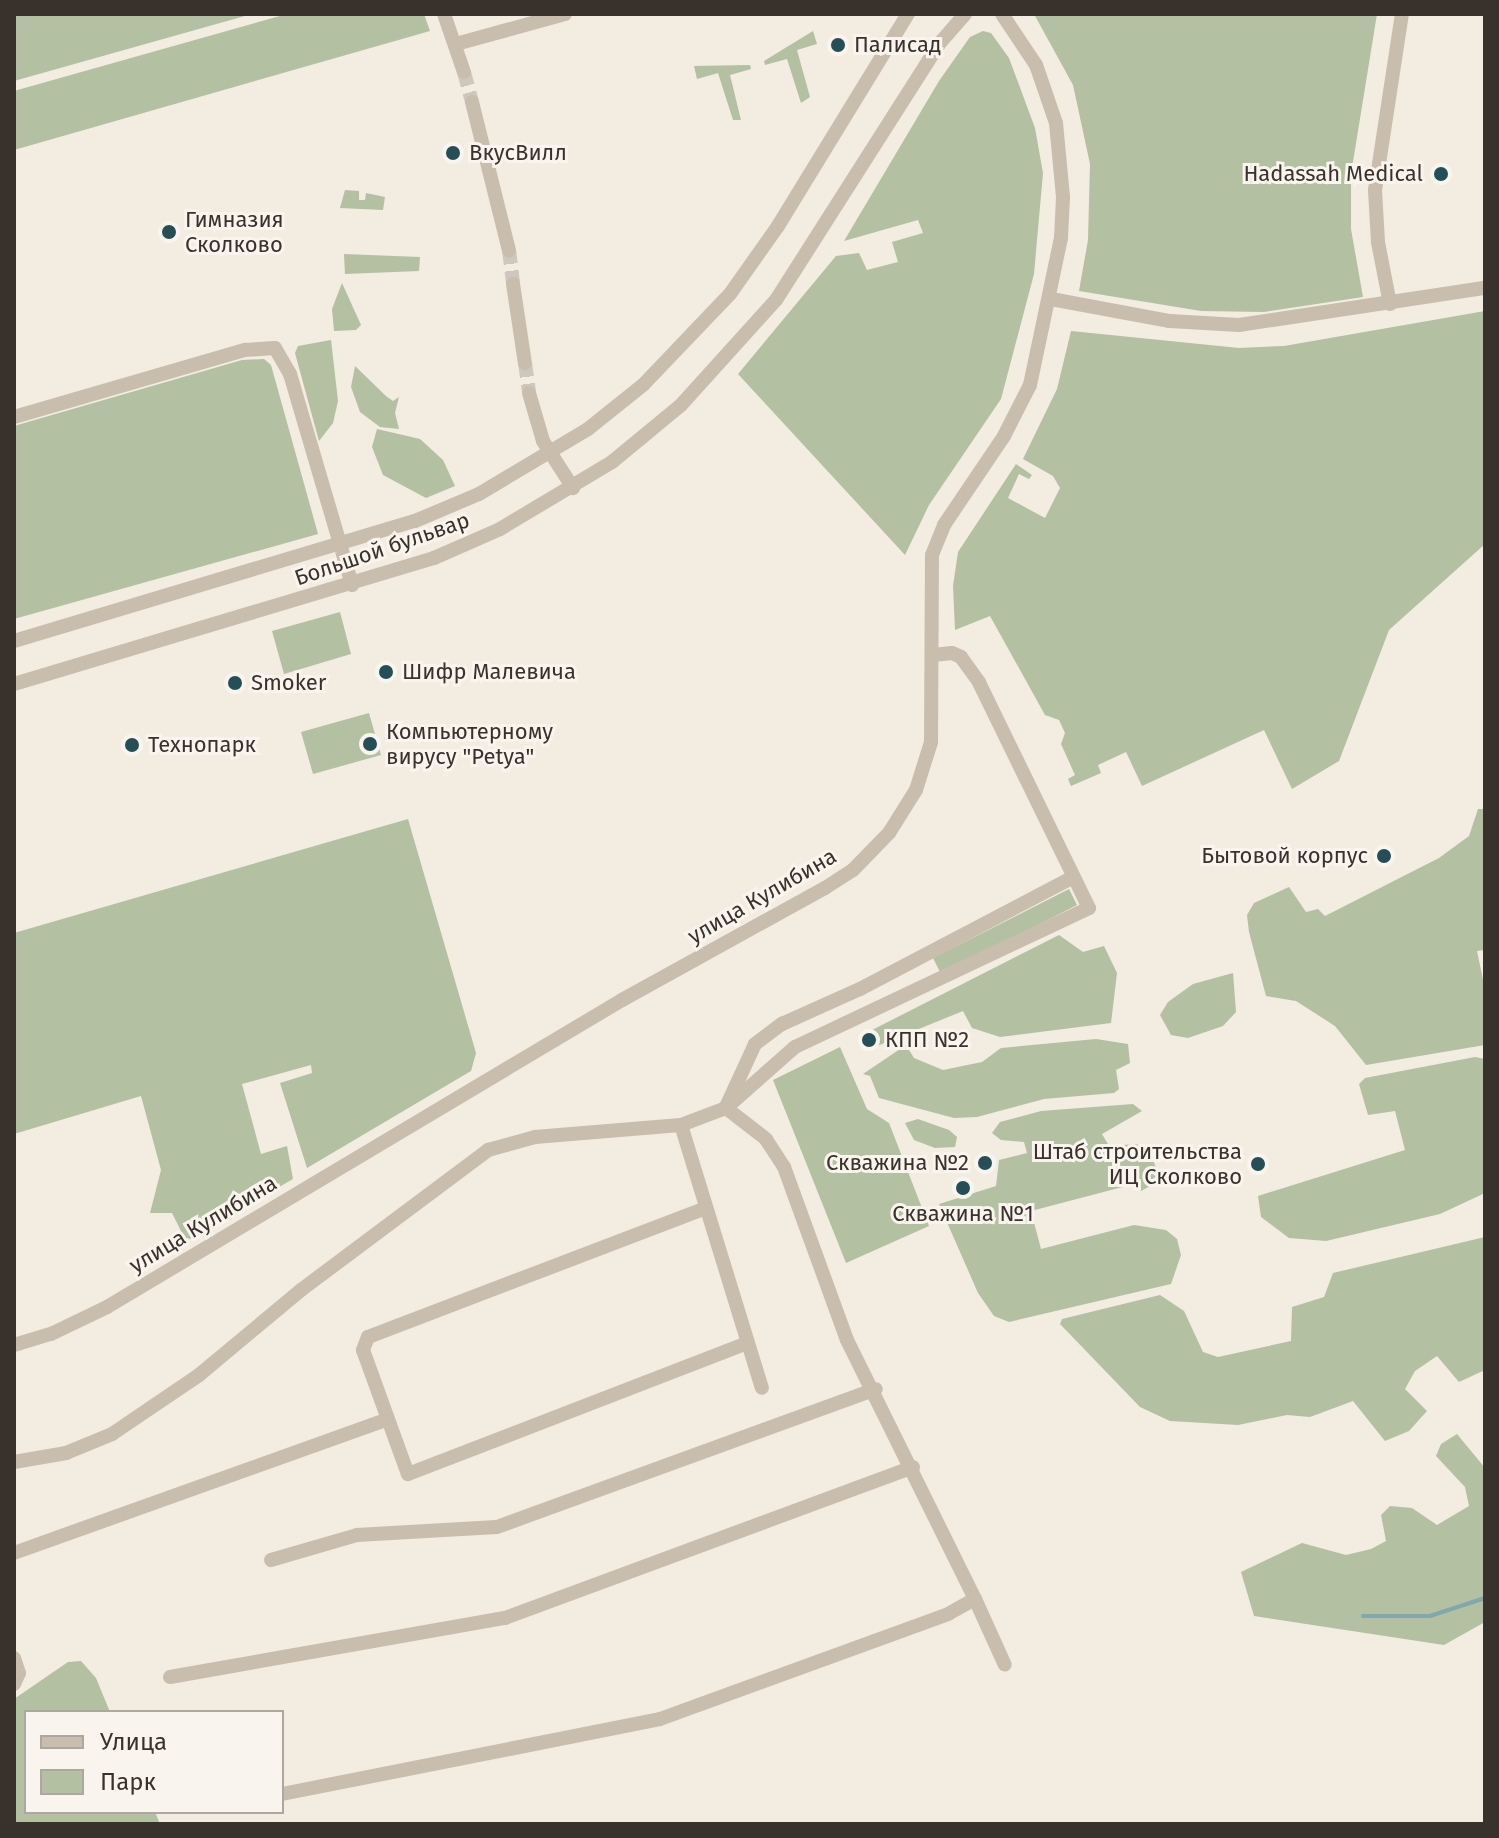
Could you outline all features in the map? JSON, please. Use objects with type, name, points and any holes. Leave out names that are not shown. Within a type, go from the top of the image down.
[{"type":"street","points":[[444,14],[464,72]]},
{"type":"street","points":[[456,44],[565,14]]},
{"type":"street","name":"Большой бульвар","points":[[14,641],[340,546],[479,494],[550,453],[643,385],[730,294],[778,226],[908,14]]},
{"type":"street","name":"Большой бульвар","points":[[14,684],[352,585],[482,538],[573,488],[681,405],[744,340],[817,239],[939,44],[965,14]]},
{"type":"street","name":"улица Кулибина","points":[[14,1345],[51,1334],[107,1307],[622,1000],[853,870],[905,811],[924,767],[934,713],[928,577],[935,541],[1019,408],[1051,299],[1063,197],[1056,123],[1036,65],[1002,14]]},
{"type":"street","points":[[1390,304],[1378,242],[1375,190],[1402,14]]},
{"type":"street","points":[[472,102],[509,250]]},
{"type":"street","points":[[513,284],[525,363]]},
{"type":"street","points":[[1051,299],[1209,324],[1266,324],[1485,288]]},
{"type":"street","points":[[14,417],[245,350],[275,348],[290,374],[352,585]]},
{"type":"street","points":[[529,393],[550,453],[573,488]]},
{"type":"street","points":[[14,1462],[66,1453],[112,1434],[199,1375],[314,1280],[488,1150],[535,1137],[681,1125],[726,1108],[795,1047],[1089,908],[979,682],[961,657],[952,653],[933,655]]},
{"type":"street","points":[[726,1108],[755,1044],[782,1024],[840,998],[1073,877]]},
{"type":"street","points":[[885,975],[898,1000]]},
{"type":"street","points":[[840,998],[852,1021]]},
{"type":"street","points":[[726,1108],[766,1139],[784,1167],[847,1340],[876,1389],[1005,1665]]},
{"type":"street","points":[[681,1125],[762,1388]]},
{"type":"street","points":[[706,1208],[368,1337],[363,1350],[403,1469],[413,1474],[747,1343]]},
{"type":"street","points":[[271,1560],[357,1535],[497,1527],[876,1389]]},
{"type":"street","points":[[14,1553],[386,1420]]},
{"type":"street","points":[[170,1677],[505,1618],[913,1467]]},
{"type":"street","points":[[284,1794],[660,1719],[948,1614],[975,1599]]},
{"type":"street","points":[[14,1658],[19,1673],[14,1684]]},
{"type":"green space","points":[[14,14],[252,14],[14,81]]},
{"type":"green space","points":[[287,14],[424,14],[430,31],[14,150],[14,91]]},
{"type":"green space","points":[[1034,14],[1377,14],[1351,174],[1351,229],[1363,297],[1264,312],[1201,311],[1079,291],[1088,240],[1090,164],[1073,85]]},
{"type":"green space","points":[[813,31],[817,44],[797,50],[810,97],[801,103],[787,59],[765,65],[764,61]]},
{"type":"green space","points":[[983,31],[991,33],[1009,58],[1035,128],[1043,173],[1034,274],[1001,399],[929,505],[905,555],[738,374],[836,256],[859,253],[867,270],[898,262],[892,242],[923,233],[918,220],[844,241],[939,81],[970,37]]},
{"type":"green space","points":[[750,65],[751,69],[730,75],[741,120],[733,120],[718,73],[697,79],[694,66]]},
{"type":"green space","points":[[345,190],[359,191],[359,200],[365,200],[366,193],[385,197],[383,210],[340,208]]},
{"type":"green space","points":[[344,254],[420,257],[419,271],[345,274]]},
{"type":"green space","points":[[342,283],[361,325],[356,330],[334,331],[332,309]]},
{"type":"green space","points":[[1485,311],[1485,544],[1389,630],[1339,761],[1292,789],[1264,730],[1142,786],[1126,752],[1098,765],[1101,773],[1071,786],[1068,779],[1075,775],[1061,744],[1065,733],[1059,720],[1045,715],[990,616],[955,630],[953,586],[958,552],[1016,464],[1032,475],[1029,479],[1019,474],[1008,498],[1045,518],[1060,488],[1053,476],[1023,459],[1057,389],[1071,331],[1239,348],[1284,346]]},
{"type":"green space","points":[[331,340],[338,401],[333,423],[319,441],[295,353],[298,346]]},
{"type":"green space","points":[[264,359],[271,365],[318,534],[14,619],[14,426],[242,360]]},
{"type":"green space","points":[[355,366],[393,401],[399,397],[395,413],[399,429],[380,427],[360,412],[351,387]]},
{"type":"green space","points":[[377,429],[420,439],[443,460],[455,486],[426,498],[383,475],[372,447]]},
{"type":"green space","points":[[340,612],[351,654],[284,674],[272,631]]},
{"type":"green space","points":[[369,713],[381,755],[313,774],[301,732]]},
{"type":"green space","points":[[1478,809],[1485,809],[1485,950],[1477,951],[1485,989],[1485,1045],[1366,1065],[1335,1026],[1296,1001],[1266,996],[1249,932],[1247,915],[1254,903],[1289,887],[1306,912],[1318,909],[1325,916],[1439,858],[1469,836]]},
{"type":"green space","points":[[408,819],[476,1053],[471,1071],[307,1168],[280,1083],[312,1073],[311,1065],[242,1084],[261,1154],[287,1146],[293,1179],[186,1241],[172,1213],[150,1213],[161,1170],[141,1096],[14,1134],[14,933]]},
{"type":"green space","points":[[1069,889],[1077,905],[941,974],[933,958]]},
{"type":"green space","points":[[1059,935],[1083,952],[1104,946],[1117,973],[1111,1023],[1000,1037],[972,1028],[963,1011],[877,1046],[872,1030]]},
{"type":"green space","points":[[1233,973],[1236,1012],[1223,1026],[1188,1038],[1171,1035],[1160,1015],[1168,1002],[1193,984]]},
{"type":"green space","points":[[1096,1039],[1128,1044],[1130,1063],[1116,1070],[1119,1089],[1114,1093],[1044,1099],[977,1117],[954,1118],[879,1098],[870,1076],[863,1074],[906,1045],[914,1058],[943,1070],[982,1062],[1001,1048]]},
{"type":"green space","points":[[840,1047],[867,1109],[889,1123],[929,1226],[846,1263],[773,1080]]},
{"type":"green space","points":[[1475,1057],[1485,1059],[1485,1193],[1440,1214],[1326,1241],[1289,1238],[1261,1217],[1258,1196],[1405,1150],[1395,1111],[1368,1115],[1359,1084],[1365,1078]]},
{"type":"green space","points":[[1133,1104],[1142,1111],[1102,1134],[1115,1156],[1120,1145],[1147,1144],[1158,1173],[1152,1185],[1141,1191],[1134,1184],[1031,1211],[1041,1249],[1134,1225],[1166,1230],[1177,1239],[1181,1255],[1171,1284],[1009,1322],[994,1316],[978,1293],[939,1204],[996,1186],[999,1160],[1027,1153],[1024,1142],[1001,1140],[992,1133],[1000,1122],[1041,1111]]},
{"type":"green space","points":[[918,1119],[949,1130],[957,1137],[955,1147],[935,1148],[914,1140],[905,1123]]},
{"type":"green space","points":[[1485,1237],[1485,1370],[1459,1382],[1437,1356],[1415,1371],[1405,1389],[1427,1411],[1409,1431],[1385,1441],[1353,1401],[1310,1417],[1287,1415],[1238,1425],[1170,1421],[1140,1407],[1060,1324],[1062,1319],[1160,1295],[1184,1311],[1203,1352],[1218,1357],[1291,1341],[1292,1307],[1324,1297],[1333,1273]]},
{"type":"green space","points":[[1457,1434],[1485,1468],[1485,1622],[1444,1645],[1254,1616],[1241,1572],[1302,1543],[1346,1555],[1371,1549],[1386,1541],[1381,1515],[1390,1506],[1412,1508],[1437,1525],[1469,1506],[1465,1487],[1436,1456],[1441,1444]]},
{"type":"green space","points":[[81,1661],[96,1678],[109,1710],[24,1710],[24,1814],[156,1814],[160,1824],[14,1824],[14,1699],[68,1662]]},
{"type":"waterway","points":[[1363,1616],[1430,1616],[1485,1598]]},
{"type":"tunnel","points":[[464,72],[472,102]]},
{"type":"tunnel","points":[[509,250],[513,284]]},
{"type":"tunnel","points":[[525,363],[529,393]]},
{"type":"place","name":"Палисад","points":[[838,45]]},
{"type":"place","name":"ВкусВилл","points":[[453,153]]},
{"type":"place","name":"Hadassah Medical","points":[[1441,174]]},
{"type":"place","name":"Гимназия Сколково","points":[[169,232]]},
{"type":"place","name":"Шифр Малевича","points":[[386,672]]},
{"type":"place","name":"Smoker","points":[[235,683]]},
{"type":"place","name":"Компьютерному вирусу \"Petya\"","points":[[370,744]]},
{"type":"place","name":"Технопарк","points":[[132,745]]},
{"type":"place","name":"Бытовой корпус","points":[[1384,856]]},
{"type":"place","name":"КПП №2","points":[[869,1040]]},
{"type":"place","name":"Скважина №2","points":[[985,1163]]},
{"type":"place","name":"Штаб строительства ИЦ Сколково","points":[[1258,1164]]},
{"type":"place","name":"Скважина №1","points":[[963,1188]]}]
